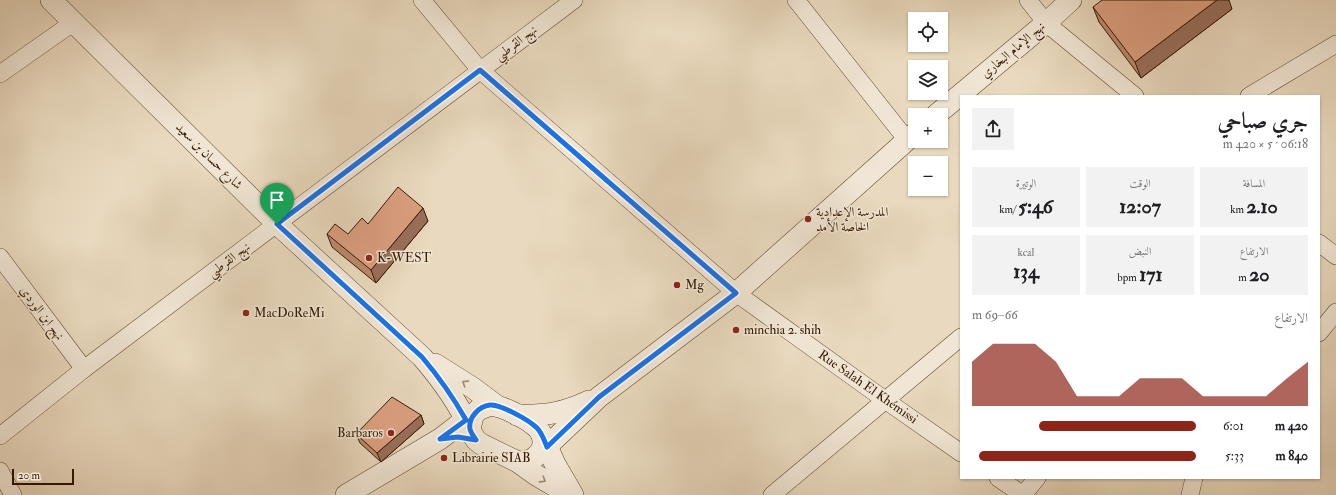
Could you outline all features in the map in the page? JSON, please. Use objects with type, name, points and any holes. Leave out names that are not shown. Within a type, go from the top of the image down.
[{"type":"street","name":"شارع حسان بن سعيد","points":[[51,0],[277,224],[422,357],[450,392],[471,426]]},
{"type":"street","name":"Rue Salah El Khémissi","points":[[422,0],[480,70],[736,293],[885,400],[960,451]]},
{"type":"street","name":"نهج القرطبي","points":[[0,436],[84,369],[574,0]]},
{"type":"street","points":[[796,0],[908,132]]},
{"type":"street","points":[[1028,0],[1046,23],[1134,95]]},
{"type":"street","name":"نهج الإمام البخاري","points":[[944,108],[1046,23],[1071,0]]},
{"type":"street","points":[[0,74],[74,22]]},
{"type":"street","points":[[1251,95],[1336,44]]},
{"type":"street","points":[[518,462],[530,461],[543,444],[599,397],[736,293],[908,139]]},
{"type":"street","points":[[1320,244],[1336,256]]},
{"type":"street","name":"نهج ابن الوردي","points":[[0,256],[84,369]]},
{"type":"street","points":[[1320,332],[1336,312]]},
{"type":"street","points":[[772,495],[960,337]]},
{"type":"street","name":"شارع حسان بن سعيد","points":[[422,357],[473,388],[497,406],[533,424],[573,495]]},
{"type":"street","points":[[517,416],[538,416],[558,413],[599,397]]},
{"type":"street","points":[[346,495],[440,439],[458,437],[471,426],[478,410],[490,405],[497,406]]},
{"type":"street","points":[[471,426],[536,475],[570,495]]},
{"type":"street","points":[[0,471],[13,495]]},
{"type":"street","points":[[999,479],[1023,495],[1036,479]]},
{"type":"street","points":[[1190,495],[1194,479]]},
{"type":"building","points":[[1102,0],[1217,0],[1135,62],[1093,7]]},
{"type":"building","points":[[398,187],[423,208],[371,270],[327,234],[335,224],[348,234],[362,218],[368,224]]},
{"type":"building","name":"Barbaros","points":[[392,397],[421,415],[377,453],[356,434]]},
{"type":"place","name":"المدرسة الإعدادية الخاصة الأمد","points":[[808,219]]},
{"type":"place","name":"K-WEST","points":[[369,258]]},
{"type":"place","name":"Mg","points":[[677,285]]},
{"type":"place","name":"MacDoReMi","points":[[246,313]]},
{"type":"place","name":"minchia 2. shih","points":[[736,330]]},
{"type":"place","name":"Barbaros","points":[[391,433]]},
{"type":"place","name":"Librairie SIAB","points":[[444,458]]},
{"type":"route","points":[[480,70],[736,293],[599,397],[547,447],[538,428],[533,424],[497,406],[490,405],[478,410],[471,422],[470,428],[476,440],[458,437],[440,439],[466,420],[454,398],[439,377],[422,357],[277,224],[480,70]]}]
